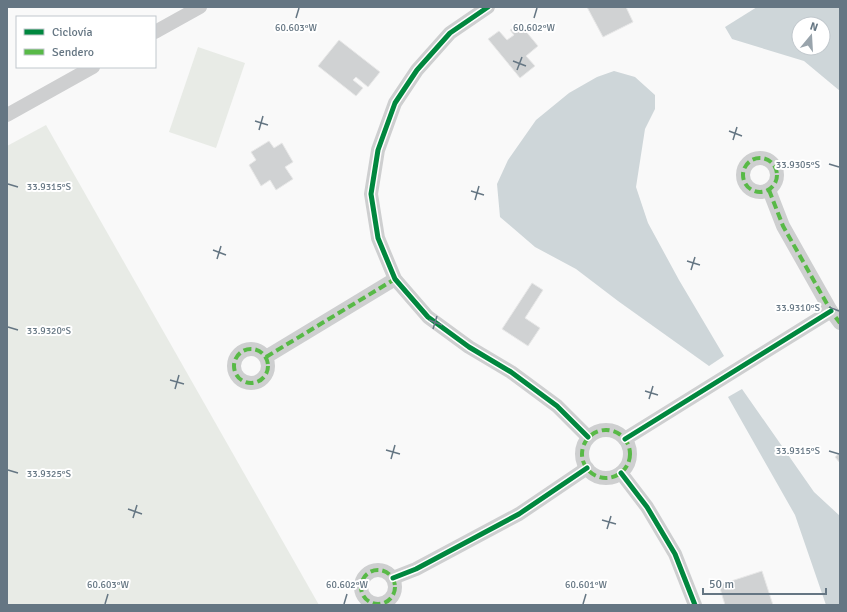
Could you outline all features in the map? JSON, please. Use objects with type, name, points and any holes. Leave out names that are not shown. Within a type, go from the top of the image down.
[{"type":"street","points":[[156,31],[200,7]]},
{"type":"street","points":[[488,7],[450,33],[417,70],[395,103],[378,150],[370,194],[378,238],[395,279],[428,317],[469,348],[511,372],[557,406],[588,437]]},
{"type":"street","points":[[7,115],[91,68]]},
{"type":"street","points":[[769,190],[783,226],[831,311],[840,323]]},
{"type":"street","points":[[266,357],[395,279]]},
{"type":"street","points":[[625,439],[831,311]]},
{"type":"street","points":[[603,430],[615,432],[625,439],[629,446],[630,453],[629,461],[621,473],[614,477],[599,477],[587,468],[583,461],[582,452],[588,437],[595,432],[603,430]]},
{"type":"street","points":[[393,578],[416,569],[519,514],[587,468]]},
{"type":"street","points":[[621,473],[647,507],[675,554],[695,605]]},
{"type":"shaded area","points":[[757,7],[840,7],[840,91],[804,61],[732,39],[725,27]]},
{"type":"shaded area","points":[[198,47],[245,63],[216,148],[169,132]]},
{"type":"shaded area","points":[[614,71],[635,77],[655,95],[655,109],[645,129],[636,187],[648,223],[679,280],[724,356],[709,366],[576,269],[535,247],[500,217],[497,184],[508,160],[536,120],[569,93],[597,77]]},
{"type":"shaded area","points":[[46,125],[319,605],[7,605],[7,146]]},
{"type":"shaded area","points":[[742,389],[814,492],[840,516],[840,605],[826,605],[795,515],[728,397]]},
{"type":"building","points":[[587,7],[626,7],[633,22],[603,37]]},
{"type":"building","points":[[519,23],[538,46],[526,56],[535,66],[520,78],[488,39],[499,31],[507,40],[514,35],[510,30]]},
{"type":"building","points":[[339,40],[380,72],[368,87],[356,77],[353,80],[363,88],[356,96],[318,66]]},
{"type":"building","points":[[269,141],[274,148],[282,143],[293,162],[285,167],[293,179],[276,190],[270,180],[261,186],[249,165],[256,160],[251,152]]},
{"type":"building","points":[[532,283],[543,290],[525,318],[540,328],[528,346],[502,329]]},
{"type":"building","points":[[840,453],[840,463],[835,457]]},
{"type":"building","points":[[762,571],[773,605],[725,605],[719,585]]},
{"type":"marked path","points":[[763,158],[772,163],[776,168],[777,175],[776,182],[772,187],[767,191],[757,192],[753,191],[744,182],[743,172],[744,168],[753,159],[763,158]]},
{"type":"marked path","points":[[769,190],[783,226],[831,311],[840,323]]},
{"type":"marked path","points":[[266,357],[395,279]]},
{"type":"marked path","points":[[254,349],[263,354],[267,359],[268,366],[267,373],[263,378],[258,382],[248,383],[244,382],[235,373],[234,363],[235,359],[244,350],[254,349]]},
{"type":"marked path","points":[[606,430],[615,432],[623,437],[628,445],[630,454],[628,463],[623,471],[615,476],[606,478],[597,476],[589,471],[584,463],[582,454],[584,445],[589,437],[597,432],[606,430]]},
{"type":"marked path","points":[[381,570],[390,575],[394,580],[395,587],[394,594],[390,599],[385,603],[375,604],[371,603],[362,594],[361,584],[362,580],[371,571],[381,570]]},
{"type":"cycle path","points":[[488,7],[450,33],[417,70],[395,103],[378,150],[371,194],[378,238],[395,279],[428,317],[469,347],[511,372],[557,406],[588,437]]},
{"type":"cycle path","points":[[625,439],[831,311]]},
{"type":"cycle path","points":[[393,578],[416,569],[519,514],[587,468]]},
{"type":"cycle path","points":[[621,473],[647,507],[675,554],[695,605]]}]
